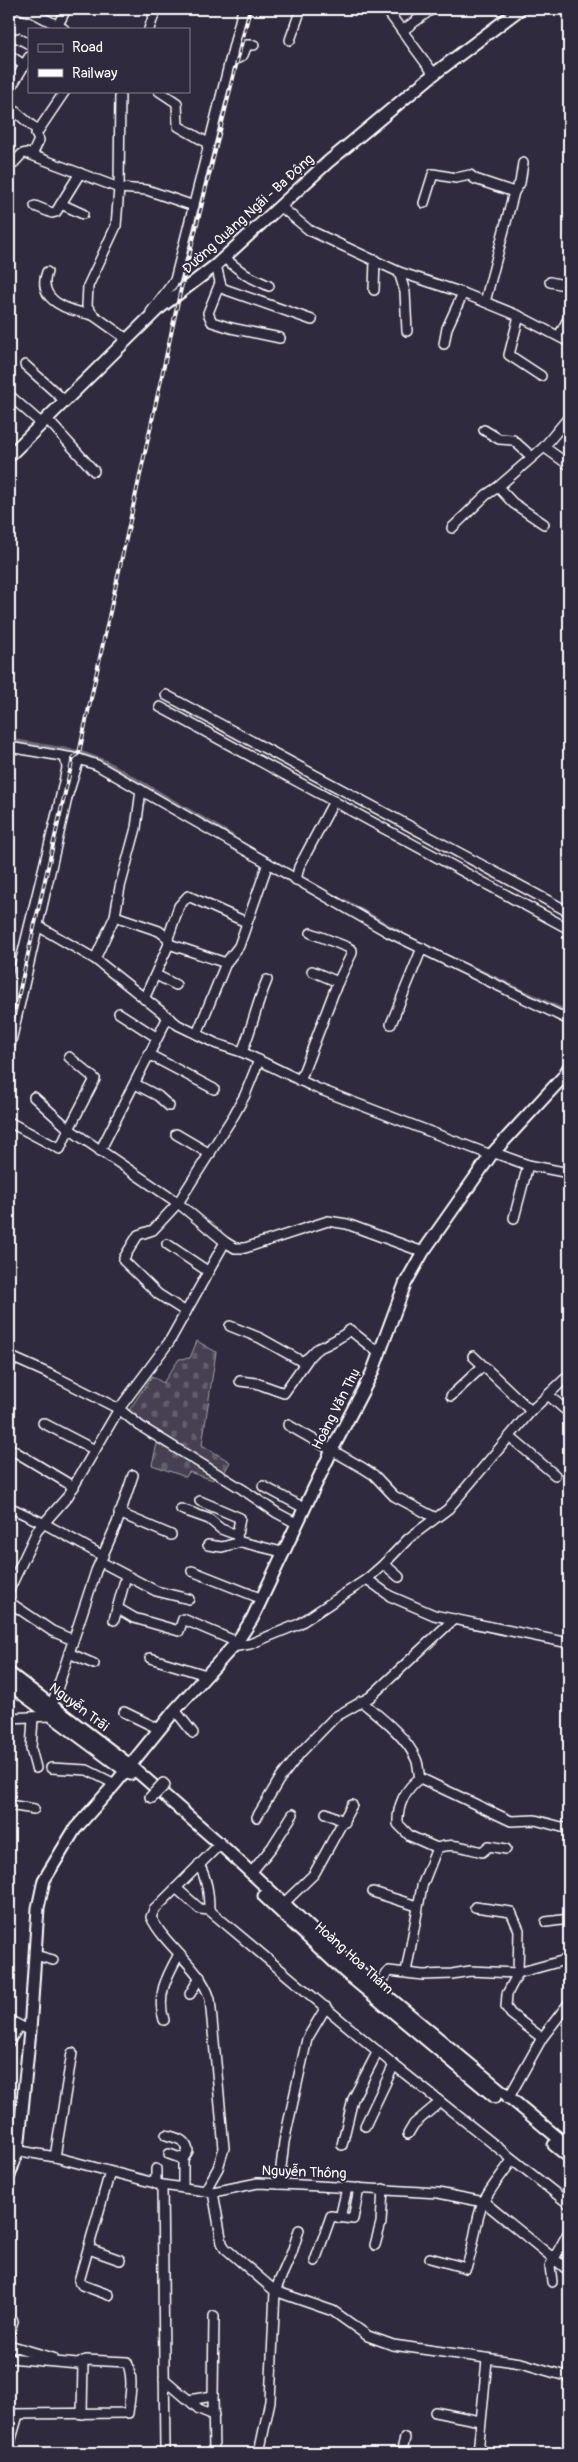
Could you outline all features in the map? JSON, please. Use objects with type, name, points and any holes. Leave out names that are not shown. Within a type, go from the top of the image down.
[{"type":"main road","name":"Đường Quảng Ngãi - Ba Động","points":[[9,456],[127,339],[145,324],[157,310],[220,262],[328,162],[434,74],[520,9]]},
{"type":"main road","name":"Hoàng Văn Thụ","points":[[9,2176],[35,1955],[38,1908],[44,1880],[74,1829],[128,1769],[175,1710],[234,1644],[252,1618],[296,1523],[380,1354],[406,1284],[423,1252],[493,1154],[569,1067]]},
{"type":"main road","name":"Nguyễn Trãi","points":[[9,1673],[27,1692],[128,1769]]},
{"type":"main road","name":"Nguyễn Trãi","points":[[9,1684],[27,1692]]},
{"type":"main road","name":"Hoàng Hoa Thám","points":[[128,1769],[250,1873],[350,1965],[377,1986],[569,2157]]},
{"type":"main road","name":"Hoàng Hoa Thám","points":[[217,1846],[345,1972],[507,2102],[569,2147]]},
{"type":"street","points":[[21,9],[54,26],[66,9]]},
{"type":"street","points":[[149,28],[156,9]]},
{"type":"street","points":[[145,324],[175,280],[243,9]]},
{"type":"street","points":[[290,40],[301,9]]},
{"type":"street","points":[[386,9],[434,74]]},
{"type":"street","points":[[402,31],[432,9]]},
{"type":"street","points":[[18,38],[28,43]]},
{"type":"street","points":[[229,64],[242,55],[247,45],[254,45]]},
{"type":"street","points":[[9,55],[27,61],[9,92]]},
{"type":"street","points":[[32,155],[39,140],[36,134],[64,92]]},
{"type":"street","points":[[120,92],[119,188],[116,226],[86,294],[86,306],[93,315],[127,339]]},
{"type":"street","points":[[160,92],[177,103],[178,126],[206,142],[208,148]]},
{"type":"street","points":[[9,106],[38,131]]},
{"type":"street","points":[[9,168],[22,154],[32,155],[105,180],[119,188],[147,190],[194,206]]},
{"type":"street","points":[[485,302],[514,192],[520,183],[522,163]]},
{"type":"street","points":[[35,206],[54,213],[80,173]]},
{"type":"street","points":[[424,203],[433,174],[456,178],[464,174],[470,175],[475,179],[514,192]]},
{"type":"street","points":[[61,204],[83,214]]},
{"type":"street","points":[[280,206],[309,230],[399,272],[463,293],[519,316],[569,342]]},
{"type":"street","points":[[374,290],[375,260]]},
{"type":"street","points":[[269,286],[220,262],[220,283],[208,312],[212,322],[280,338]]},
{"type":"street","points":[[47,272],[43,286],[49,297],[72,310],[93,315]]},
{"type":"street","points":[[399,272],[405,292],[407,331]]},
{"type":"street","points":[[550,282],[569,286]]},
{"type":"street","points":[[220,283],[224,289],[243,297],[312,320]]},
{"type":"street","points":[[444,344],[447,328],[463,293]]},
{"type":"street","points":[[519,316],[509,355],[541,376]]},
{"type":"street","points":[[559,336],[569,317]]},
{"type":"street","points":[[25,364],[65,401]]},
{"type":"street","points":[[9,395],[45,422],[94,471]]},
{"type":"street","points":[[452,528],[486,495],[498,488],[544,447],[569,417]]},
{"type":"street","points":[[484,430],[498,439],[513,440],[532,457]]},
{"type":"street","points":[[544,447],[569,465]]},
{"type":"street","points":[[498,488],[513,502],[544,524]]},
{"type":"street","points":[[166,695],[569,912]]},
{"type":"street","points":[[160,707],[569,929]]},
{"type":"street","points":[[9,747],[79,759],[97,765],[296,880],[422,948],[569,1020]]},
{"type":"street","points":[[9,1010],[58,808],[67,768],[66,757]]},
{"type":"street","points":[[9,1050],[68,794],[79,759]]},
{"type":"street","points":[[94,959],[115,916],[120,887],[136,828],[141,790]]},
{"type":"street","points":[[296,880],[299,867],[336,802],[344,792]]},
{"type":"street","points":[[197,1034],[226,963],[239,946],[268,863]]},
{"type":"street","points":[[144,1000],[156,975],[179,906],[188,896],[246,922]]},
{"type":"street","points":[[115,916],[159,931],[168,941],[226,963]]},
{"type":"street","points":[[38,926],[94,959],[167,1018],[197,1034],[242,1052],[300,1081],[493,1154],[528,1165],[569,1173]]},
{"type":"street","points":[[300,1081],[352,950],[311,933]]},
{"type":"street","points":[[391,1024],[422,948]]},
{"type":"street","points":[[312,971],[338,982]]},
{"type":"street","points":[[156,975],[176,985]]},
{"type":"street","points":[[242,1052],[253,1024],[257,1002],[268,980]]},
{"type":"street","points":[[119,1013],[156,1037]]},
{"type":"street","points":[[100,1150],[167,1018]]},
{"type":"street","points":[[148,1054],[214,1089]]},
{"type":"street","points":[[9,1122],[60,1149],[95,1079],[69,1058]]},
{"type":"street","points":[[186,1312],[158,1294],[124,1262],[138,1234],[143,1231],[149,1233],[153,1230],[178,1203],[245,1095],[259,1060]]},
{"type":"street","points":[[135,1084],[158,1096],[169,1106]]},
{"type":"street","points":[[34,1097],[69,1128],[178,1203],[235,1248],[245,1248],[328,1221],[347,1224],[423,1252]]},
{"type":"street","points":[[176,1134],[210,1154]]},
{"type":"street","points":[[514,1218],[528,1165]]},
{"type":"street","points":[[9,1590],[37,1531],[45,1524],[74,1487],[119,1409],[169,1342],[225,1242]]},
{"type":"street","points":[[167,1244],[209,1272]]},
{"type":"street","points":[[230,1326],[260,1338],[299,1361],[308,1359]]},
{"type":"street","points":[[240,1381],[256,1383],[284,1393],[308,1359],[319,1348],[326,1346],[350,1330],[380,1354]]},
{"type":"street","points":[[9,1356],[54,1376],[119,1409],[140,1426],[277,1513],[296,1523]]},
{"type":"street","points":[[474,1356],[531,1411]]},
{"type":"street","points":[[451,1396],[483,1366]]},
{"type":"street","points":[[117,1608],[134,1618],[179,1631],[183,1619],[234,1644],[250,1644],[299,1624],[367,1579],[409,1538],[434,1517],[448,1509],[531,1411],[569,1375]]},
{"type":"street","points":[[548,1394],[569,1413]]},
{"type":"street","points":[[43,1423],[95,1450]]},
{"type":"street","points":[[288,1425],[374,1475],[394,1496],[434,1517]]},
{"type":"street","points":[[510,1437],[555,1475]]},
{"type":"street","points":[[9,1448],[74,1487]]},
{"type":"street","points":[[9,1718],[33,1718],[51,1710],[73,1640],[133,1475]]},
{"type":"street","points":[[218,1485],[220,1481],[240,1492],[242,1489]]},
{"type":"street","points":[[269,1486],[304,1508]]},
{"type":"street","points":[[200,1501],[240,1518],[238,1539]]},
{"type":"street","points":[[9,1507],[45,1524],[126,1576],[156,1591],[189,1599]]},
{"type":"street","points":[[181,1509],[209,1519],[238,1539],[282,1552]]},
{"type":"street","points":[[119,1513],[171,1534]]},
{"type":"street","points":[[208,1545],[222,1547],[238,1539]]},
{"type":"street","points":[[384,1564],[399,1576]]},
{"type":"street","points":[[192,1571],[260,1598]]},
{"type":"street","points":[[114,1620],[126,1576]]},
{"type":"street","points":[[367,1579],[390,1596],[416,1608],[454,1619],[569,1643]]},
{"type":"street","points":[[9,1602],[52,1631],[73,1640]]},
{"type":"street","points":[[257,1817],[279,1780],[301,1752],[334,1717],[370,1696],[454,1619]]},
{"type":"street","points":[[69,1652],[94,1664]]},
{"type":"street","points":[[150,1658],[206,1675]]},
{"type":"street","points":[[362,1701],[409,1748],[416,1758],[420,1778]]},
{"type":"street","points":[[175,1710],[193,1733]]},
{"type":"street","points":[[124,1712],[159,1729]]},
{"type":"street","points":[[33,1718],[31,1749],[36,1768]]},
{"type":"street","points":[[52,1768],[87,1770],[115,1784]]},
{"type":"street","points":[[420,1778],[511,1821],[535,1820],[569,1829]]},
{"type":"street","points":[[420,1778],[405,1793],[397,1816],[398,1824],[410,1836],[437,1848]]},
{"type":"street","points":[[9,1805],[34,1809]]},
{"type":"street","points":[[284,1903],[314,1874],[345,1822],[352,1806]]},
{"type":"street","points":[[326,1812],[345,1822]]},
{"type":"street","points":[[250,1873],[272,1847],[293,1814]]},
{"type":"street","points":[[406,1972],[417,1906],[437,1848],[445,1844],[459,1845],[482,1852],[488,1846],[506,1849]]},
{"type":"street","points":[[217,1846],[154,1910],[151,1917],[179,1954],[200,1977],[210,1999],[224,2148],[209,2191],[225,2248],[275,2291],[333,2311],[368,2336],[378,2340],[393,2345],[486,2360],[521,2363],[569,2377]]},
{"type":"street","points":[[199,1864],[206,1878],[209,1910]]},
{"type":"street","points":[[176,1888],[200,1909],[209,1910],[394,2065],[569,2204]]},
{"type":"street","points":[[373,1892],[417,1906]]},
{"type":"street","points":[[475,1907],[511,1912],[520,1937],[518,1972],[507,1994],[506,2007],[511,2014],[542,2038]]},
{"type":"street","points":[[546,1922],[569,1918]]},
{"type":"street","points":[[164,2020],[160,2008],[163,1984],[179,1954]]},
{"type":"street","points":[[35,1955],[53,1960]]},
{"type":"street","points":[[377,1986],[389,1971],[423,1975],[470,1971],[518,1972],[569,1959]]},
{"type":"street","points":[[190,1994],[200,1977]]},
{"type":"street","points":[[507,2102],[542,2038],[569,2003]]},
{"type":"street","points":[[279,2184],[284,2142],[307,2039],[326,2008]]},
{"type":"street","points":[[9,2020],[25,2028],[9,2042]]},
{"type":"street","points":[[342,2145],[353,2099],[378,2051]]},
{"type":"street","points":[[56,2157],[72,2053]]},
{"type":"street","points":[[365,2126],[394,2065]]},
{"type":"street","points":[[408,2134],[414,2124],[440,2102]]},
{"type":"street","points":[[166,2135],[184,2142],[187,2146],[188,2151],[183,2159],[183,2188]]},
{"type":"street","name":"Nguyễn Thông","points":[[13,2149],[56,2157],[159,2184],[209,2191],[258,2184],[279,2184],[438,2193],[484,2202],[569,2270]]},
{"type":"street","points":[[169,2154],[183,2159]]},
{"type":"street","points":[[430,2258],[466,2268],[472,2253],[475,2227],[484,2202],[512,2160]]},
{"type":"street","points":[[156,2169],[159,2184],[165,2450]]},
{"type":"street","points":[[109,2295],[80,2282],[110,2172]]},
{"type":"street","points":[[340,2218],[347,2188]]},
{"type":"street","points":[[315,2261],[331,2216],[353,2220],[359,2188]]},
{"type":"street","points":[[376,2245],[381,2223],[383,2189]]},
{"type":"street","points":[[259,2453],[270,2401],[275,2291],[292,2252],[299,2230]]},
{"type":"street","points":[[552,2282],[550,2270],[554,2258],[569,2231]]},
{"type":"street","points":[[89,2249],[120,2260]]},
{"type":"street","points":[[214,2316],[212,2396],[214,2453]]},
{"type":"street","points":[[9,2333],[13,2321]]},
{"type":"street","points":[[9,2345],[68,2363]]},
{"type":"street","points":[[9,2358],[78,2364],[83,2361],[127,2362],[132,2382],[128,2413],[13,2414],[9,2446]]},
{"type":"street","points":[[478,2453],[486,2360]]},
{"type":"street","points":[[82,2414],[83,2361]]},
{"type":"street","points":[[164,2379],[205,2413],[214,2415]]},
{"type":"street","points":[[189,2400],[212,2396]]},
{"type":"street","points":[[435,2412],[480,2421]]},
{"type":"street","points":[[401,2453],[405,2438]]},
{"type":"green space","points":[[197,1341],[216,1352],[202,1445],[230,1462],[224,1473],[128,1412],[152,1376],[163,1383],[179,1359],[190,1358]]},
{"type":"green space","points":[[158,1439],[216,1475],[213,1480],[189,1472],[186,1477],[152,1465]]},
{"type":"waterway","points":[[9,741],[79,753],[106,763],[232,837]]},
{"type":"waterway","points":[[345,902],[399,933]]},
{"type":"waterway","points":[[471,968],[569,1014]]},
{"type":"railway","points":[[9,1037],[73,758],[79,753],[180,293],[250,9]]}]
